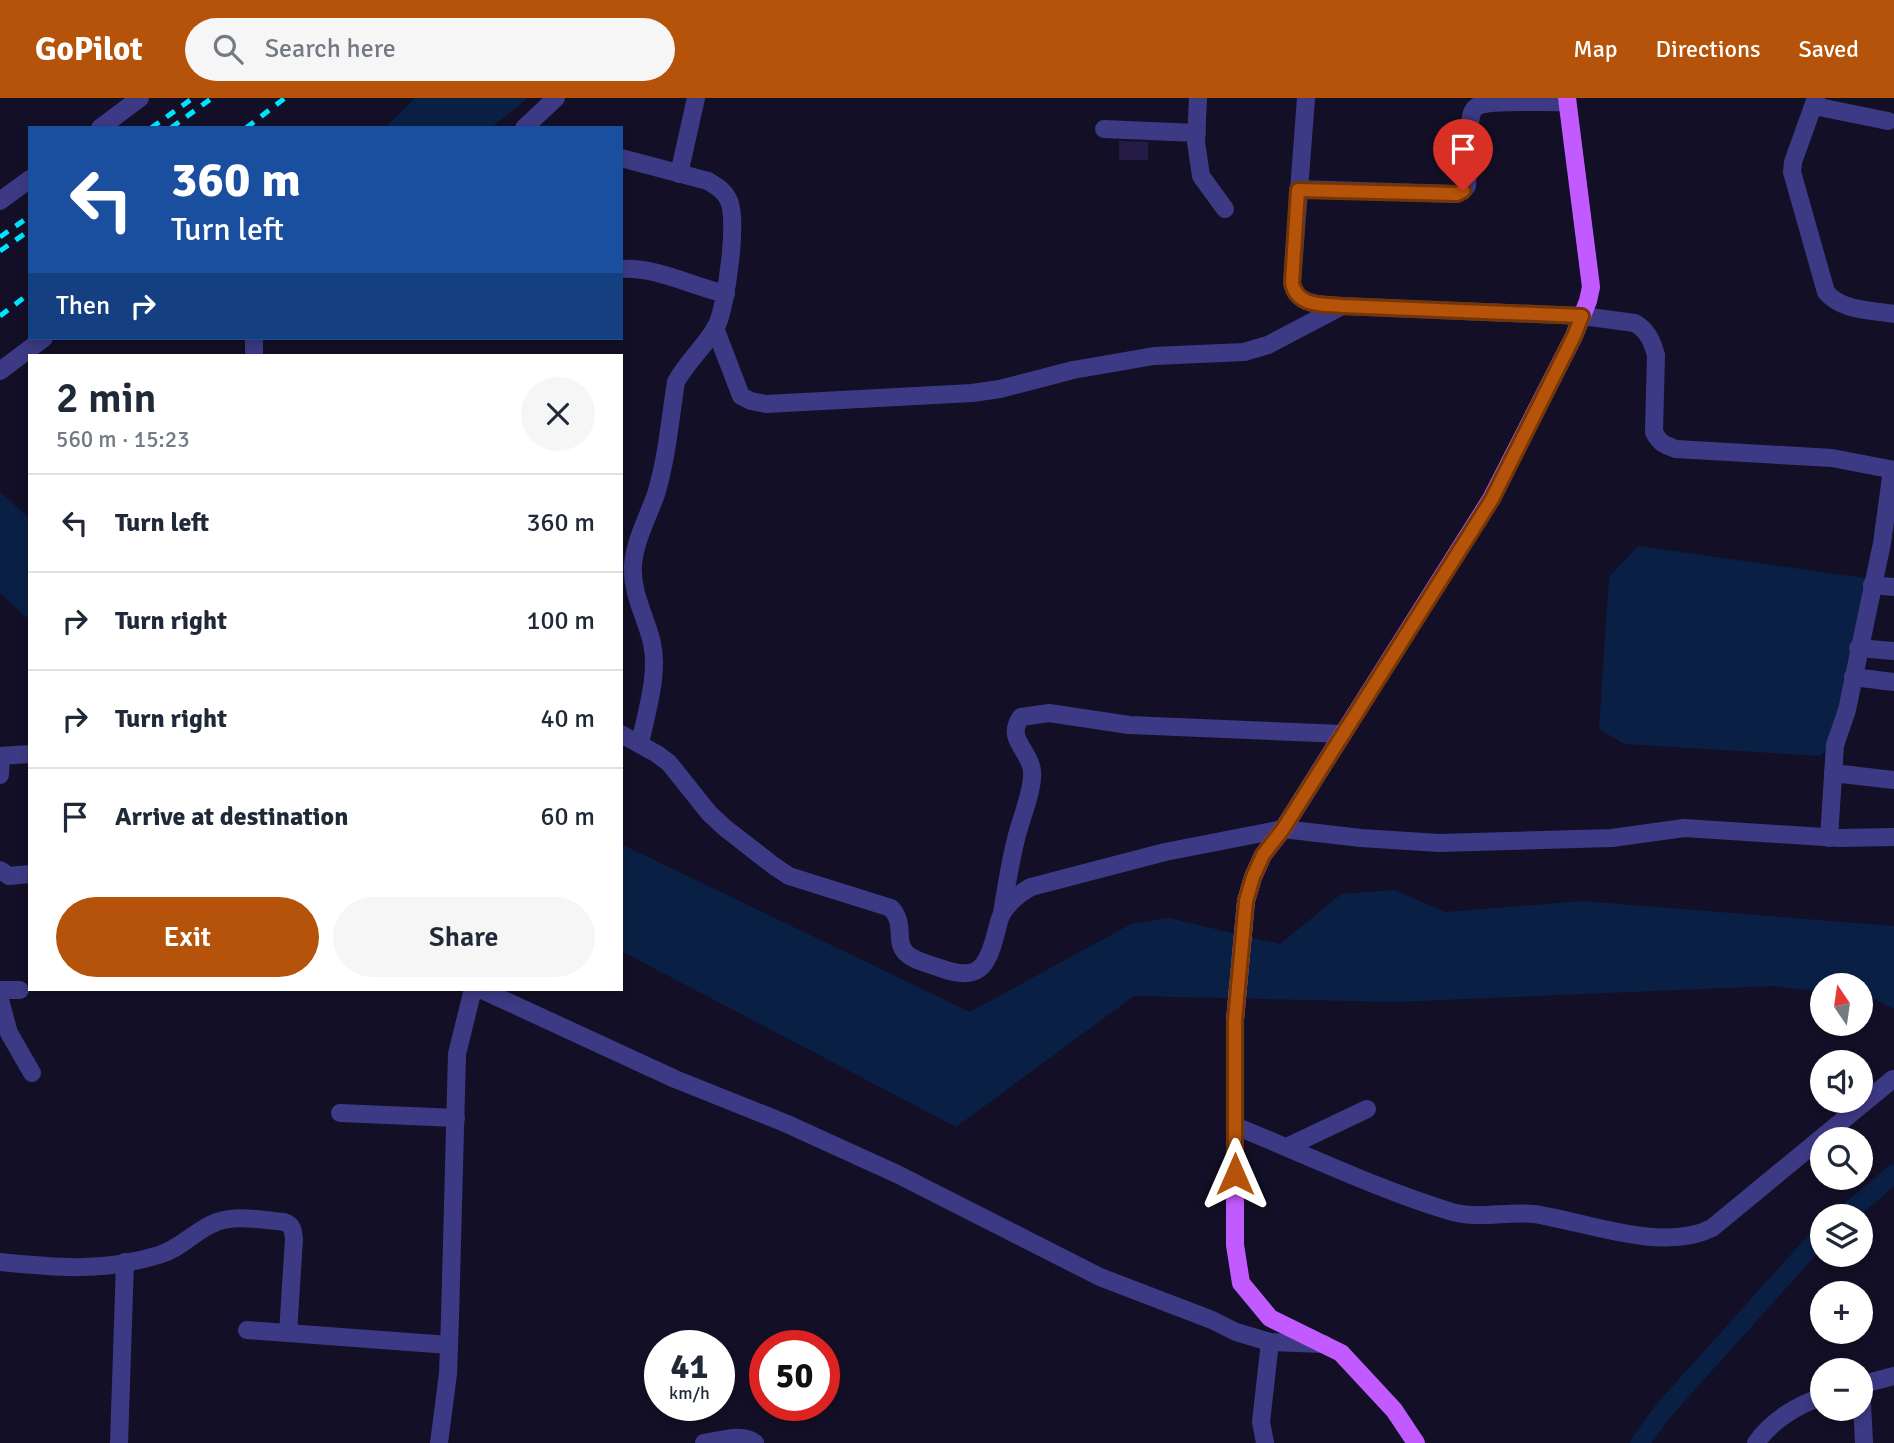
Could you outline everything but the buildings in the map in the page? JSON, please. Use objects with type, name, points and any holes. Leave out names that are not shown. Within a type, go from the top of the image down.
[{"type":"main road","points":[[1416,1443],[1394,1410],[1342,1353],[1270,1318],[1241,1283],[1235,1245],[1235,1020],[1246,901],[1263,855],[1283,829],[1492,499],[1574,336],[1591,287],[1567,100]]},
{"type":"street","points":[[103,126],[139,98]]},
{"type":"street","points":[[526,126],[556,98]]},
{"type":"street","points":[[679,174],[696,98]]},
{"type":"street","points":[[1198,98],[1197,162],[1201,176],[1225,209]]},
{"type":"street","points":[[1306,98],[1292,283],[1299,298],[1306,302],[1342,306],[1582,316],[1635,323],[1650,336],[1656,355],[1654,432],[1658,441],[1664,445],[1676,449],[1832,458],[1893,470],[1882,543],[1847,710],[1835,745],[1829,838]]},
{"type":"street","points":[[1298,190],[1457,194],[1467,186],[1471,113],[1476,108],[1491,103],[1567,100]]},
{"type":"street","points":[[1888,121],[1815,102],[1791,172],[1826,292],[1833,300],[1846,306],[1894,314]]},
{"type":"street","points":[[1104,129],[1197,133]]},
{"type":"street","points":[[623,159],[708,181],[721,189],[729,200],[733,222],[726,294],[721,315],[715,328],[676,382],[656,492],[637,545],[633,565],[636,597],[646,622],[654,657],[653,677],[640,744]]},
{"type":"street","points":[[0,201],[28,180]]},
{"type":"street","points":[[623,270],[639,268],[726,294]]},
{"type":"street","points":[[715,328],[741,396],[766,404],[972,393],[1000,389],[1073,370],[1154,356],[1244,352],[1268,345],[1342,306]]},
{"type":"street","points":[[0,371],[41,340]]},
{"type":"street","points":[[1872,585],[1894,587]]},
{"type":"street","points":[[1858,648],[1894,651]]},
{"type":"street","points":[[1853,677],[1894,682]]},
{"type":"street","points":[[623,735],[669,763],[724,828],[774,866],[789,876],[891,908],[900,922],[902,947],[916,959],[967,975],[977,972],[985,964],[992,950],[1031,781],[1029,761],[1016,736],[1015,725],[1021,717],[1049,713],[1129,725],[1343,734]]},
{"type":"street","points":[[0,775],[0,757],[28,754]]},
{"type":"street","points":[[1833,773],[1894,780]]},
{"type":"street","points":[[1002,914],[1018,894],[1031,887],[1165,852],[1283,829],[1439,843],[1612,838],[1684,828],[1829,838],[1894,837]]},
{"type":"street","points":[[0,870],[9,876],[28,874]]},
{"type":"street","points":[[0,990],[20,990]]},
{"type":"street","points":[[439,1443],[449,1345],[457,1054],[473,991]]},
{"type":"street","points":[[484,991],[674,1079],[785,1123],[884,1169],[1100,1277],[1212,1320],[1236,1332],[1270,1342],[1324,1344]]},
{"type":"street","points":[[0,1000],[9,1033],[32,1073]]},
{"type":"street","points":[[1235,1126],[1408,1196],[1465,1215],[1534,1214],[1639,1235],[1685,1236],[1700,1234],[1712,1228],[1893,1079]]},
{"type":"street","points":[[1287,1147],[1367,1109]]},
{"type":"street","points":[[340,1113],[456,1118]]},
{"type":"street","points":[[0,1262],[91,1268],[160,1254],[179,1246],[210,1224],[222,1220],[237,1218],[290,1224],[294,1239],[288,1333]]},
{"type":"street","points":[[119,1443],[125,1262]]},
{"type":"street","points":[[247,1330],[449,1345]]},
{"type":"street","points":[[1265,1443],[1261,1422],[1270,1342]]},
{"type":"street","points":[[1873,1381],[1894,1376]]},
{"type":"street","points":[[1756,1443],[1778,1419],[1810,1401]]},
{"type":"street","points":[[1863,1421],[1864,1443]]},
{"type":"street","points":[[704,1443],[741,1437],[749,1438],[755,1443]]},
{"type":"water","points":[[415,98],[528,98],[493,126],[387,126]]},
{"type":"water","points":[[0,492],[28,517],[28,619],[0,593]]},
{"type":"water","points":[[1638,546],[1872,579],[1852,725],[1820,756],[1624,744],[1599,729],[1609,577]]},
{"type":"water","points":[[623,845],[970,1012],[1131,924],[1169,918],[1280,944],[1341,894],[1395,890],[1445,912],[1582,901],[1894,926],[1894,1009],[1873,999],[1873,973],[1810,973],[1810,990],[1775,986],[1395,1002],[1134,996],[956,1127],[623,952]]},
{"type":"waterway","points":[[1858,1204],[1894,1174]]},
{"type":"waterway","points":[[1640,1443],[1663,1411],[1810,1247]]},
{"type":"railway","points":[[154,126],[193,98]]},
{"type":"railway","points":[[174,126],[212,98]]},
{"type":"railway","points":[[249,126],[285,98]]},
{"type":"railway","points":[[0,237],[28,217]]},
{"type":"railway","points":[[0,251],[28,231]]},
{"type":"railway","points":[[0,316],[28,295]]},
{"type":"route","points":[[1235,1174],[1235,1020],[1246,901],[1253,877],[1263,855],[1283,829],[1492,499],[1582,316],[1342,306],[1306,302],[1294,292],[1292,283],[1298,190],[1457,194],[1463,191]]}]
